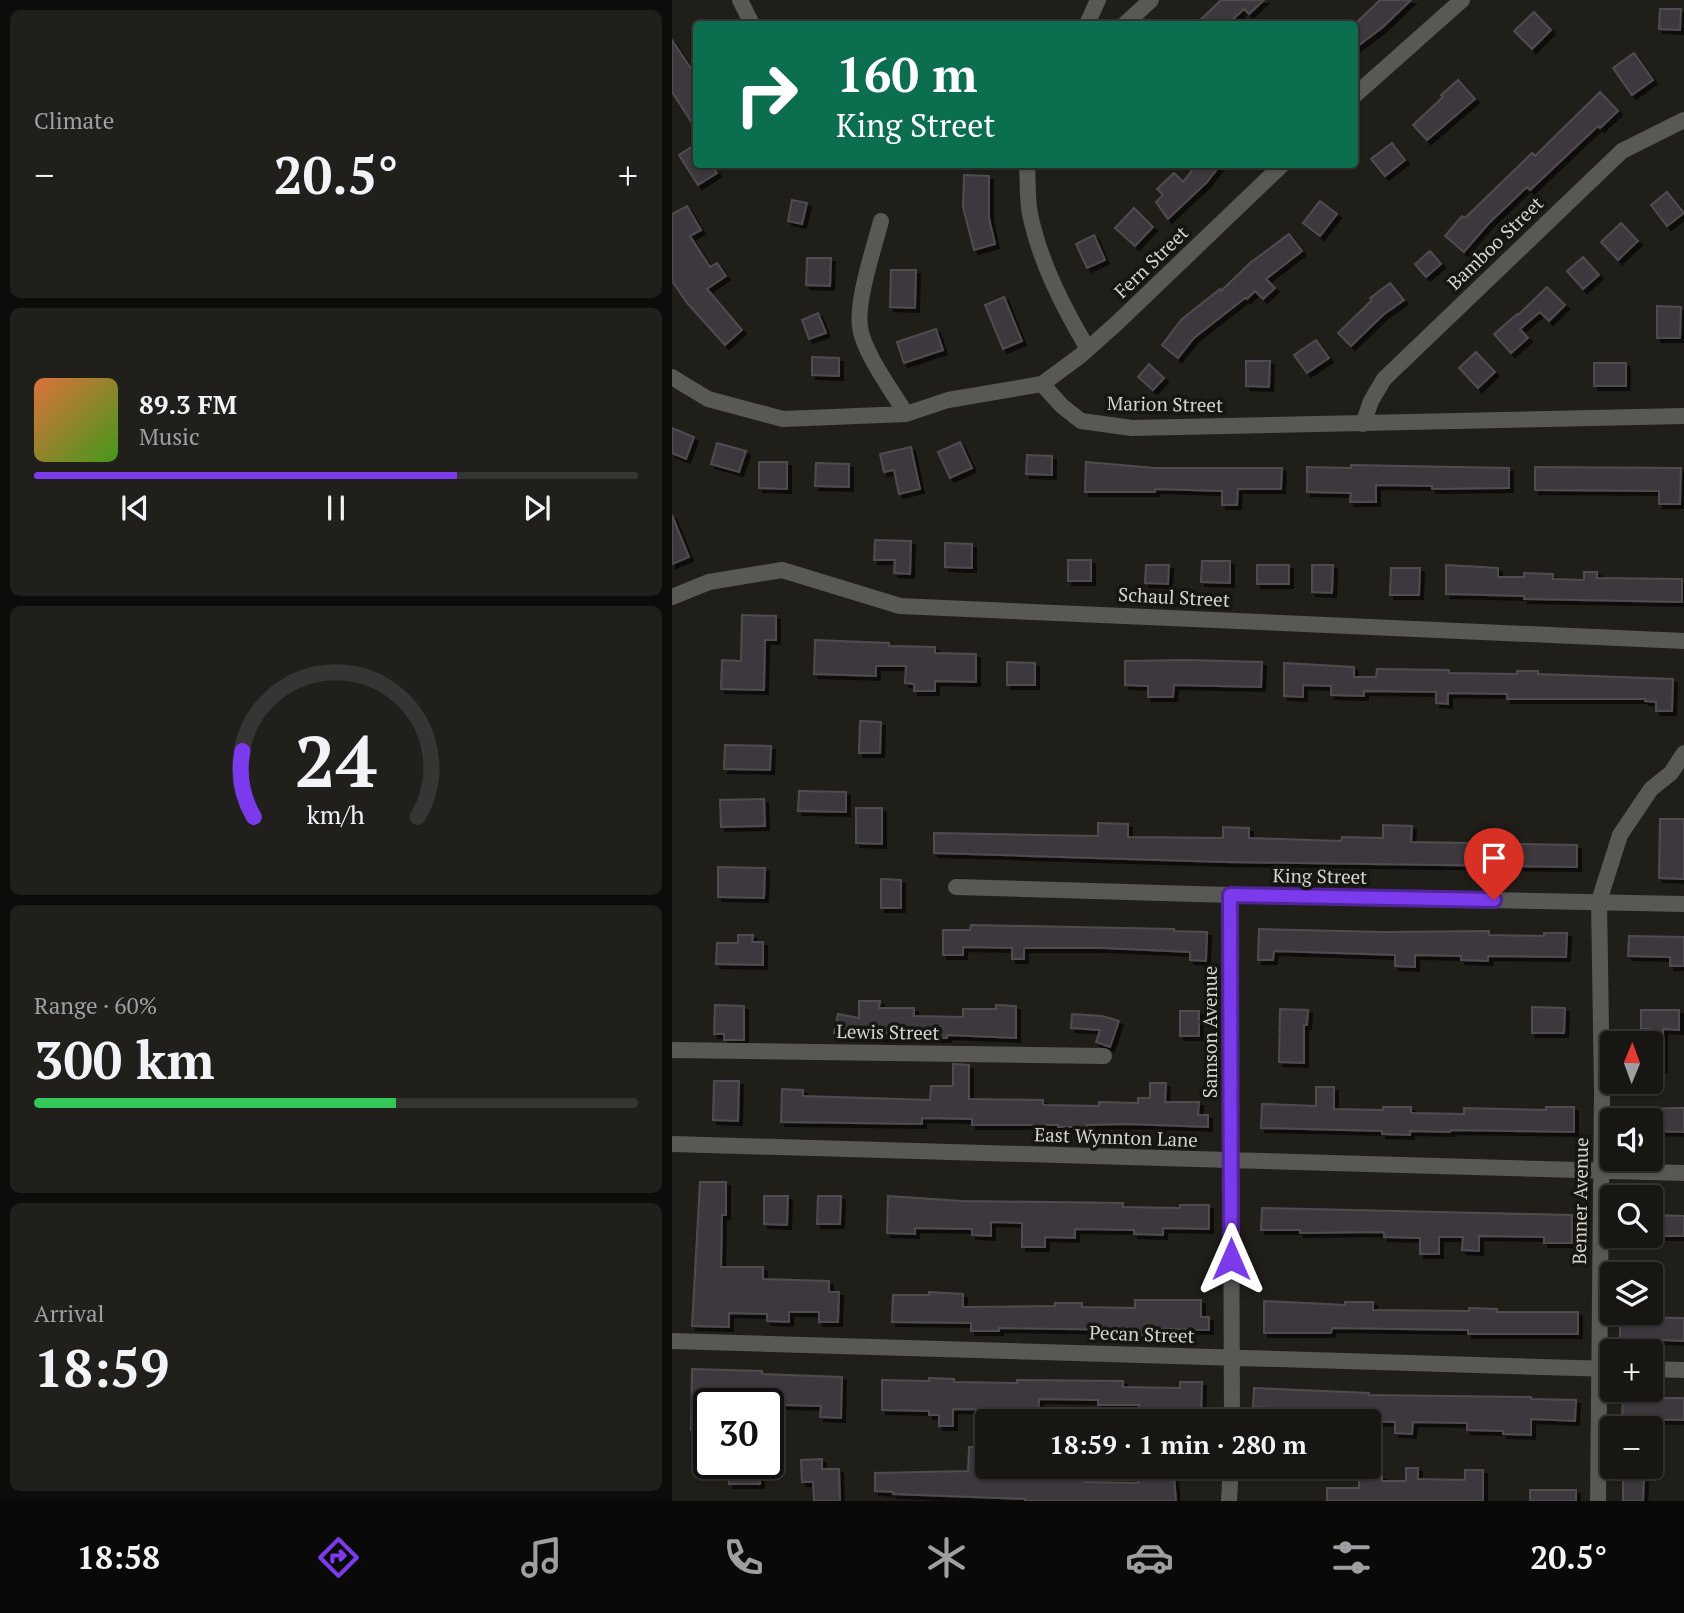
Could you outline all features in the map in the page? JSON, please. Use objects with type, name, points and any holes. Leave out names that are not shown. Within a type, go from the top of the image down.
[{"type":"street","points":[[740,0],[750,21]]},
{"type":"street","points":[[1088,21],[1098,0]]},
{"type":"street","points":[[1128,21],[1151,0]]},
{"type":"street","points":[[1358,92],[1462,0]]},
{"type":"street","name":"Bamboo Street","points":[[1363,424],[1371,401],[1384,379],[1622,151],[1684,120]]},
{"type":"street","points":[[1027,168],[1030,213],[1045,264],[1067,314],[1088,349]]},
{"type":"street","name":"Fern Street","points":[[1042,384],[1088,349],[1279,168]]},
{"type":"street","points":[[881,221],[864,290],[860,327],[870,355],[906,414]]},
{"type":"street","points":[[672,377],[708,399],[783,419],[906,414],[948,400],[1042,384]]},
{"type":"street","name":"Marion Street","points":[[1042,384],[1062,406],[1081,421],[1132,428],[1684,416]]},
{"type":"street","name":"Schaul Street","points":[[672,597],[709,582],[782,570],[900,606],[1684,641]]},
{"type":"street","name":"Benner Avenue","points":[[1601,1108],[1599,901],[1620,835],[1651,789],[1671,773],[1684,753]]},
{"type":"street","name":"King Street","points":[[956,887],[1684,904]]},
{"type":"street","name":"Samson Avenue","points":[[1230,895],[1232,1409]]},
{"type":"street","name":"Lewis Street","points":[[672,1050],[1104,1056]]},
{"type":"street","name":"East Wynnton Lane","points":[[672,1144],[1600,1170]]},
{"type":"street","name":"Benner Avenue","points":[[1602,1171],[1605,1339]]},
{"type":"street","name":"East Wynnton Lane","points":[[1643,1171],[1684,1172]]},
{"type":"street","name":"Pecan Street","points":[[672,1341],[1600,1369]]},
{"type":"street","points":[[1663,1369],[1684,1370]]},
{"type":"street","name":"Benner Avenue","points":[[1598,1501],[1603,1402]]},
{"type":"street","points":[[1229,1501],[1230,1479]]},
{"type":"building","points":[[1221,0],[1264,0],[1249,14],[1244,9],[1231,21],[1199,21]]},
{"type":"building","points":[[1380,0],[1411,0],[1358,46],[1358,21]]},
{"type":"building","points":[[1660,9],[1681,9],[1680,30],[1659,29]]},
{"type":"building","points":[[1534,12],[1551,30],[1532,49],[1514,31]]},
{"type":"building","points":[[672,40],[693,72],[693,124],[672,92]]},
{"type":"building","points":[[1634,53],[1653,80],[1632,95],[1613,68]]},
{"type":"building","points":[[1458,80],[1475,99],[1427,140],[1413,125]]},
{"type":"building","points":[[1600,92],[1618,111],[1600,128],[1598,126],[1530,190],[1527,187],[1488,224],[1464,252],[1445,236],[1462,216],[1465,218],[1532,153],[1535,156]]},
{"type":"building","points":[[1392,143],[1405,160],[1385,176],[1371,159]]},
{"type":"building","points":[[693,146],[693,168],[714,168],[717,173],[698,185],[679,155]]},
{"type":"building","points":[[1194,168],[1218,168],[1168,219],[1156,202],[1163,195],[1157,189],[1174,173],[1183,182]]},
{"type":"building","points":[[964,175],[989,176],[989,218],[995,244],[974,250],[963,207]]},
{"type":"building","points":[[1667,192],[1684,213],[1667,226],[1651,205]]},
{"type":"building","points":[[792,200],[807,203],[802,224],[788,221]]},
{"type":"building","points":[[1320,201],[1337,214],[1320,236],[1303,223]]},
{"type":"building","points":[[687,206],[701,230],[690,236],[710,267],[717,263],[726,276],[707,289],[742,330],[725,345],[687,303],[672,281],[672,214]]},
{"type":"building","points":[[1134,208],[1153,227],[1135,246],[1115,228]]},
{"type":"building","points":[[1621,223],[1638,241],[1618,260],[1601,242]]},
{"type":"building","points":[[1289,234],[1302,251],[1266,279],[1275,288],[1263,299],[1255,291],[1194,338],[1178,358],[1162,345],[1182,319],[1220,289],[1221,291],[1250,263]]},
{"type":"building","points":[[1094,235],[1105,260],[1087,268],[1076,244]]},
{"type":"building","points":[[1430,251],[1441,264],[1426,277],[1415,264]]},
{"type":"building","points":[[1583,257],[1599,275],[1583,289],[1567,271]]},
{"type":"building","points":[[807,258],[831,258],[830,286],[806,285]]},
{"type":"building","points":[[891,270],[916,270],[915,308],[890,307]]},
{"type":"building","points":[[1390,283],[1404,300],[1383,315],[1351,346],[1338,333],[1372,300],[1370,298]]},
{"type":"building","points":[[1547,287],[1565,305],[1549,321],[1540,312],[1520,329],[1528,338],[1511,353],[1494,334]]},
{"type":"building","points":[[1004,297],[1022,341],[1003,349],[985,305]]},
{"type":"building","points":[[1657,306],[1681,307],[1680,338],[1657,338]]},
{"type":"building","points":[[818,313],[826,333],[809,339],[802,320]]},
{"type":"building","points":[[936,329],[943,350],[904,363],[897,342]]},
{"type":"building","points":[[1316,340],[1329,358],[1307,373],[1294,355]]},
{"type":"building","points":[[1476,352],[1495,372],[1478,388],[1459,368]]},
{"type":"building","points":[[812,357],[839,358],[839,376],[812,375]]},
{"type":"building","points":[[1246,361],[1270,361],[1269,387],[1246,386]]},
{"type":"building","points":[[1594,363],[1626,363],[1626,386],[1594,386]]},
{"type":"building","points":[[1149,364],[1164,378],[1153,390],[1138,377]]},
{"type":"building","points":[[672,428],[694,437],[686,459],[672,453]]},
{"type":"building","points":[[960,442],[972,468],[950,478],[938,452]]},
{"type":"building","points":[[717,443],[746,451],[739,472],[711,464]]},
{"type":"building","points":[[911,447],[920,489],[899,494],[894,470],[884,472],[880,454]]},
{"type":"building","points":[[1027,455],[1052,456],[1052,475],[1026,474]]},
{"type":"building","points":[[759,462],[787,462],[787,489],[759,488]]},
{"type":"building","points":[[1086,462],[1155,468],[1282,468],[1281,489],[1238,489],[1237,505],[1222,505],[1222,491],[1155,489],[1155,492],[1085,492]]},
{"type":"building","points":[[816,463],[849,464],[849,487],[815,486]]},
{"type":"building","points":[[1351,465],[1509,468],[1509,488],[1432,489],[1432,486],[1376,485],[1376,502],[1350,502],[1351,493],[1307,492],[1307,467],[1351,468]]},
{"type":"building","points":[[1535,467],[1681,468],[1680,504],[1659,504],[1659,491],[1535,490]]},
{"type":"building","points":[[672,515],[689,557],[672,564]]},
{"type":"building","points":[[875,540],[911,541],[910,574],[894,573],[895,560],[874,560]]},
{"type":"building","points":[[945,543],[972,544],[972,568],[945,567]]},
{"type":"building","points":[[1068,560],[1091,560],[1091,581],[1068,581]]},
{"type":"building","points":[[1202,561],[1230,561],[1230,583],[1201,582]]},
{"type":"building","points":[[1146,565],[1169,565],[1168,584],[1145,583]]},
{"type":"building","points":[[1257,565],[1289,565],[1289,584],[1257,584]]},
{"type":"building","points":[[1312,565],[1333,565],[1332,593],[1312,592]]},
{"type":"building","points":[[1446,565],[1498,568],[1498,577],[1524,577],[1524,573],[1553,574],[1553,579],[1584,580],[1584,572],[1597,572],[1597,578],[1682,579],[1682,602],[1524,599],[1524,596],[1446,594]]},
{"type":"building","points":[[1391,568],[1420,568],[1419,595],[1390,595]]},
{"type":"building","points":[[742,615],[776,616],[776,640],[765,640],[764,690],[721,689],[722,660],[741,661]]},
{"type":"building","points":[[815,640],[935,647],[935,653],[976,654],[976,682],[935,681],[935,691],[914,691],[914,684],[905,683],[906,666],[876,666],[876,676],[814,674]]},
{"type":"building","points":[[1125,661],[1262,662],[1261,687],[1174,685],[1173,697],[1148,697],[1148,686],[1125,685]]},
{"type":"building","points":[[1007,662],[1035,663],[1035,685],[1007,685]]},
{"type":"building","points":[[1284,663],[1354,667],[1354,677],[1376,677],[1377,669],[1517,674],[1517,671],[1538,671],[1538,674],[1673,679],[1672,711],[1656,711],[1656,702],[1645,699],[1507,699],[1507,694],[1448,693],[1448,704],[1436,703],[1436,692],[1364,691],[1364,696],[1331,695],[1331,686],[1303,685],[1303,697],[1284,696]]},
{"type":"building","points":[[860,721],[881,722],[880,753],[859,753]]},
{"type":"building","points":[[725,745],[771,746],[770,770],[724,769]]},
{"type":"building","points":[[799,791],[846,792],[846,812],[798,811]]},
{"type":"building","points":[[764,799],[765,826],[721,827],[720,800]]},
{"type":"building","points":[[856,808],[882,808],[882,844],[856,843]]},
{"type":"building","points":[[1660,819],[1684,819],[1684,879],[1659,878]]},
{"type":"building","points":[[1098,823],[1128,824],[1128,837],[1223,838],[1223,827],[1249,828],[1249,838],[1341,841],[1342,837],[1383,838],[1383,825],[1412,826],[1411,842],[1577,845],[1577,867],[1223,862],[934,853],[934,833],[1098,836]]},
{"type":"building","points":[[718,867],[765,868],[764,898],[718,897]]},
{"type":"building","points":[[881,879],[901,880],[901,908],[881,908]]},
{"type":"building","points":[[971,925],[1207,932],[1206,961],[1190,960],[1190,952],[1103,948],[1024,948],[1024,959],[1012,959],[1012,948],[963,947],[963,955],[943,955],[943,930],[970,930]]},
{"type":"building","points":[[1259,929],[1489,931],[1489,935],[1544,936],[1544,933],[1567,933],[1566,957],[1488,956],[1488,961],[1461,960],[1461,956],[1415,955],[1415,967],[1395,966],[1395,955],[1274,951],[1273,960],[1258,960]]},
{"type":"building","points":[[738,935],[753,935],[752,942],[763,942],[763,965],[716,964],[717,943],[738,943]]},
{"type":"building","points":[[1629,936],[1684,937],[1684,966],[1670,966],[1670,957],[1628,956]]},
{"type":"building","points":[[859,1001],[880,1001],[879,1008],[914,1008],[914,1016],[963,1017],[963,1009],[996,1009],[996,1005],[1016,1006],[1016,1038],[947,1035],[947,1038],[852,1037],[834,1033],[838,1014],[859,1018]]},
{"type":"building","points":[[715,1005],[744,1006],[744,1040],[724,1040],[724,1034],[714,1034]]},
{"type":"building","points":[[1532,1007],[1565,1008],[1564,1033],[1532,1033]]},
{"type":"building","points":[[1280,1009],[1308,1010],[1307,1025],[1304,1025],[1304,1063],[1279,1062]]},
{"type":"building","points":[[1641,1010],[1679,1010],[1679,1030],[1641,1029]]},
{"type":"building","points":[[1180,1011],[1199,1011],[1199,1036],[1180,1036]]},
{"type":"building","points":[[1072,1014],[1102,1016],[1119,1021],[1110,1047],[1096,1042],[1100,1030],[1071,1028]]},
{"type":"building","points":[[953,1064],[969,1065],[969,1099],[1043,1100],[1043,1105],[1099,1106],[1099,1102],[1138,1103],[1138,1098],[1150,1098],[1150,1083],[1166,1083],[1165,1102],[1199,1102],[1198,1115],[1208,1115],[1208,1127],[1128,1124],[1087,1127],[972,1125],[972,1119],[922,1118],[922,1124],[781,1122],[782,1089],[803,1090],[803,1096],[930,1100],[931,1086],[953,1086]]},
{"type":"building","points":[[714,1081],[739,1081],[738,1121],[713,1120]]},
{"type":"building","points":[[1316,1087],[1334,1087],[1334,1109],[1383,1110],[1383,1107],[1411,1107],[1411,1113],[1464,1114],[1464,1108],[1546,1110],[1546,1107],[1574,1107],[1574,1132],[1451,1130],[1410,1131],[1410,1135],[1382,1134],[1382,1131],[1261,1128],[1262,1104],[1316,1106]]},
{"type":"building","points":[[1684,1108],[1684,1132],[1663,1131],[1663,1109]]},
{"type":"building","points":[[700,1182],[726,1182],[721,1267],[763,1267],[763,1279],[829,1281],[829,1292],[839,1292],[838,1322],[819,1322],[819,1312],[789,1312],[789,1322],[767,1321],[767,1314],[729,1313],[729,1327],[692,1326]]},
{"type":"building","points":[[764,1196],[788,1196],[787,1225],[764,1224]]},
{"type":"building","points":[[818,1196],[841,1196],[840,1224],[817,1224]]},
{"type":"building","points":[[888,1196],[962,1201],[1123,1203],[1123,1207],[1180,1208],[1180,1205],[1209,1205],[1209,1229],[1163,1228],[1163,1235],[1134,1234],[1134,1230],[1075,1229],[1075,1238],[1045,1237],[1045,1247],[1022,1247],[1022,1223],[991,1222],[991,1236],[972,1235],[972,1229],[915,1228],[915,1234],[887,1233]]},
{"type":"building","points":[[1262,1208],[1572,1215],[1572,1243],[1544,1243],[1544,1237],[1479,1236],[1479,1251],[1462,1250],[1463,1237],[1439,1237],[1439,1254],[1420,1254],[1420,1238],[1384,1237],[1384,1232],[1300,1233],[1300,1230],[1261,1230]]},
{"type":"building","points":[[1663,1215],[1684,1216],[1684,1236],[1663,1236]]},
{"type":"building","points":[[929,1292],[963,1294],[963,1307],[1082,1303],[1082,1307],[1135,1308],[1135,1300],[1201,1300],[1201,1317],[1209,1317],[1209,1330],[1162,1329],[1162,1336],[1134,1335],[1134,1330],[999,1328],[999,1331],[971,1331],[971,1323],[892,1322],[893,1295],[929,1295]]},
{"type":"building","points":[[1264,1301],[1345,1305],[1345,1302],[1373,1302],[1373,1310],[1469,1311],[1469,1308],[1497,1309],[1497,1312],[1578,1312],[1578,1334],[1468,1334],[1468,1330],[1332,1328],[1331,1333],[1264,1333]]},
{"type":"building","points":[[1663,1318],[1684,1318],[1684,1341],[1620,1338],[1620,1325],[1663,1325]]},
{"type":"building","points":[[692,1369],[842,1377],[841,1418],[820,1417],[821,1406],[784,1405],[784,1388],[693,1388],[691,1430]]},
{"type":"building","points":[[929,1378],[954,1379],[954,1382],[1017,1383],[1017,1380],[1123,1381],[1123,1387],[1180,1388],[1180,1382],[1202,1382],[1201,1409],[1139,1409],[1139,1405],[1098,1405],[1098,1400],[1039,1399],[1039,1409],[953,1409],[953,1426],[939,1426],[939,1415],[929,1415],[929,1411],[882,1410],[882,1380],[929,1381]]},
{"type":"building","points":[[1254,1388],[1369,1395],[1576,1400],[1575,1421],[1531,1419],[1531,1435],[1467,1430],[1467,1423],[1413,1422],[1412,1434],[1395,1433],[1395,1422],[1381,1422],[1381,1409],[1253,1407]]},
{"type":"building","points":[[1663,1398],[1684,1398],[1684,1420],[1663,1420],[1663,1416],[1622,1416],[1623,1402],[1663,1402]]},
{"type":"building","points":[[969,1447],[975,1447],[975,1479],[1085,1479],[1085,1482],[1138,1483],[1138,1479],[1174,1479],[1176,1501],[1025,1501],[875,1491],[875,1473],[968,1471]]},
{"type":"building","points":[[822,1459],[822,1469],[839,1469],[840,1501],[814,1501],[813,1482],[802,1482],[801,1460]]},
{"type":"building","points":[[1406,1468],[1418,1468],[1418,1479],[1465,1480],[1465,1470],[1483,1470],[1483,1501],[1327,1501],[1327,1488],[1359,1488],[1359,1479],[1381,1479],[1381,1476],[1382,1481],[1406,1481]]},
{"type":"building","points":[[729,1479],[760,1479],[760,1484],[729,1484]]},
{"type":"building","points":[[1623,1479],[1644,1479],[1643,1501],[1623,1501]]},
{"type":"building","points":[[1530,1490],[1576,1490],[1576,1501],[1530,1501]]},
{"type":"route","points":[[1231,1259],[1230,895],[1494,900]]}]
